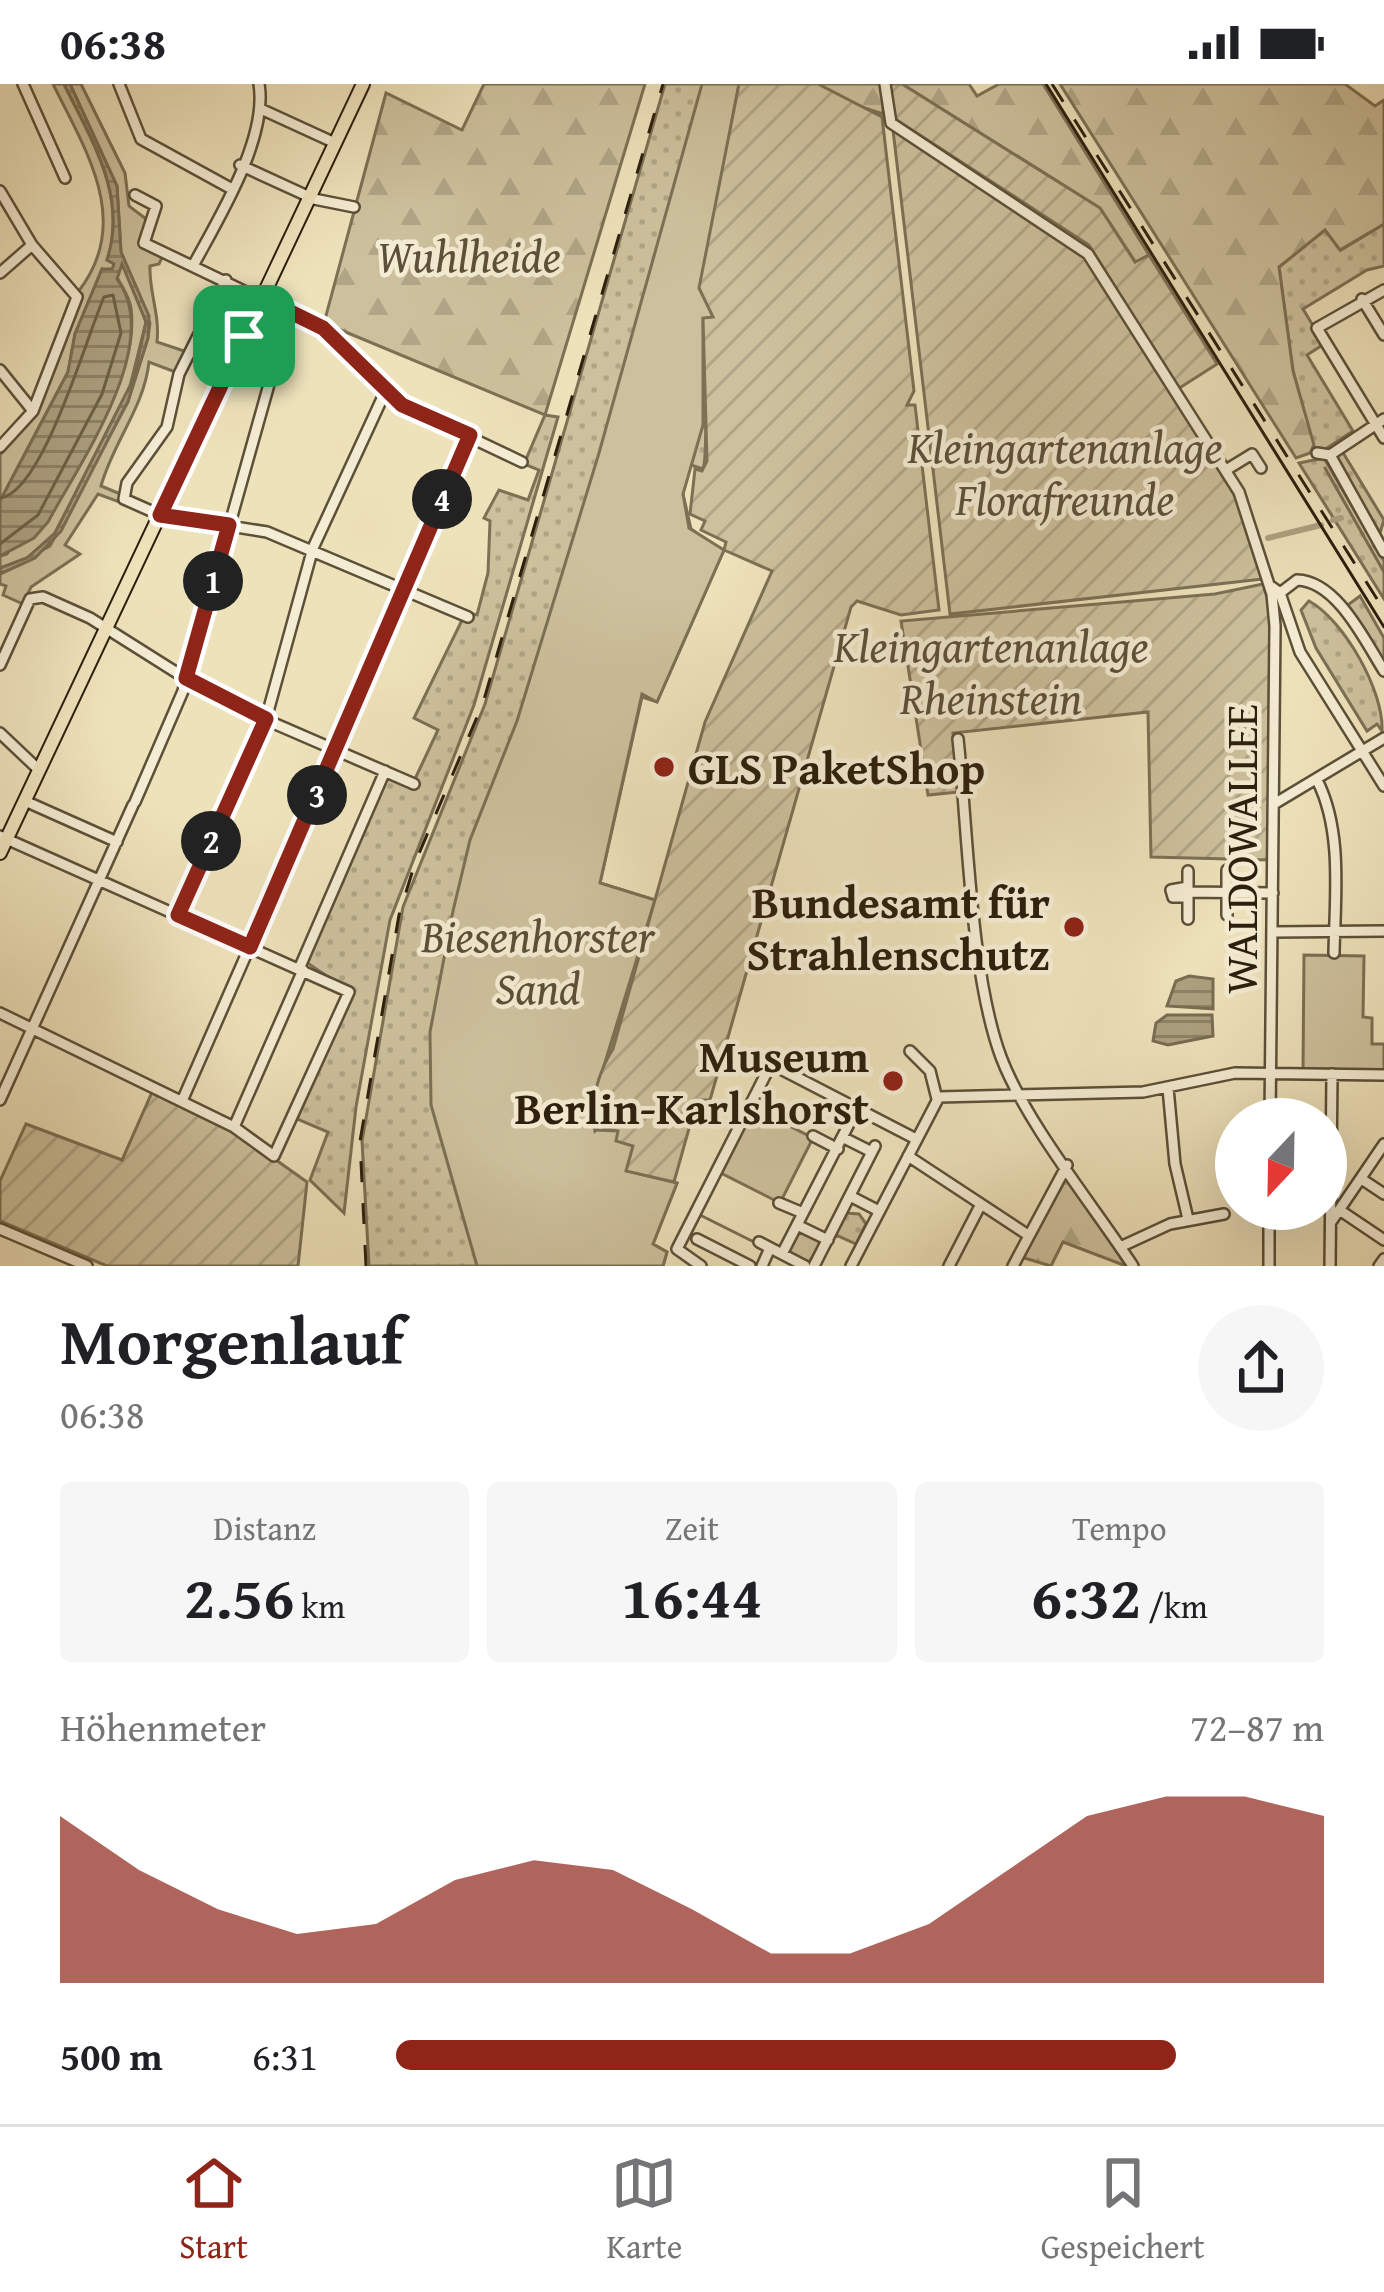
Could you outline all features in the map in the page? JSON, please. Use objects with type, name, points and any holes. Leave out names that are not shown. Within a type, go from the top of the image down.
[{"type":"main road","points":[[0,854],[4,837],[363,84]]},
{"type":"street","points":[[23,84],[65,178]]},
{"type":"street","points":[[118,84],[139,136],[232,189]]},
{"type":"street","points":[[194,264],[230,204],[263,110],[259,84]]},
{"type":"street","name":"WALDOWALLEE","points":[[885,84],[886,116],[1085,250],[1247,509],[1275,626],[1270,1098]]},
{"type":"street","points":[[263,110],[335,143]]},
{"type":"street","points":[[240,165],[309,197],[354,207]]},
{"type":"street","points":[[0,190],[32,245],[77,297],[32,411],[0,447]]},
{"type":"street","points":[[135,195],[156,206],[143,243],[323,328],[402,405],[522,462]]},
{"type":"street","points":[[0,273],[32,245]]},
{"type":"street","points":[[226,280],[179,374],[167,427],[128,484],[124,499],[160,515],[267,532],[468,617]]},
{"type":"street","points":[[1384,290],[1317,328],[1380,421],[1384,438]]},
{"type":"street","points":[[1362,299],[1384,335]]},
{"type":"street","points":[[0,1100],[186,678],[289,314]]},
{"type":"street","points":[[0,370],[32,411]]},
{"type":"street","points":[[178,915],[266,719],[313,548],[386,390]]},
{"type":"street","points":[[1317,453],[1330,455],[1380,421]]},
{"type":"street","points":[[182,1100],[470,435]]},
{"type":"street","points":[[1243,439],[1261,468]]},
{"type":"street","points":[[1226,470],[1252,454]]},
{"type":"street","points":[[1330,455],[1381,538],[1384,552]]},
{"type":"street","points":[[1280,593],[1297,580],[1313,583],[1345,612],[1384,671]]},
{"type":"street","points":[[1268,583],[1280,593],[1300,652],[1384,786]]},
{"type":"street","points":[[0,664],[35,597],[104,626],[220,700],[413,784]]},
{"type":"street","points":[[0,733],[39,770]]},
{"type":"street","points":[[1274,804],[1384,738]]},
{"type":"street","points":[[958,739],[988,1012],[1003,1061],[1133,1266]]},
{"type":"street","points":[[234,1126],[386,771]]},
{"type":"street","points":[[1317,780],[1333,838],[1334,953]]},
{"type":"street","points":[[25,801],[117,842]]},
{"type":"street","points":[[0,1013],[234,1126],[274,1156],[350,992],[4,837]]},
{"type":"street","points":[[1227,870],[1227,916]]},
{"type":"street","points":[[1188,872],[1188,920]]},
{"type":"street","points":[[1188,892],[1273,893]]},
{"type":"street","points":[[1273,932],[1384,932]]},
{"type":"street","points":[[851,1266],[937,1100],[930,1071],[910,1051]]},
{"type":"street","points":[[698,1265],[677,1249],[771,1064],[916,1139]]},
{"type":"street","points":[[1332,1074],[1332,1098]]},
{"type":"street","points":[[937,1100],[1168,1088],[1212,1076],[1384,1075]]},
{"type":"street","points":[[1168,1088],[1174,1164],[1187,1219]]},
{"type":"street","points":[[762,1266],[797,1225],[852,1118]]},
{"type":"street","points":[[813,1136],[838,1149]]},
{"type":"street","points":[[759,1243],[810,1266],[874,1149],[844,1138]]},
{"type":"street","points":[[1347,1201],[1384,1144]]},
{"type":"street","points":[[908,1156],[1028,1235]]},
{"type":"street","points":[[1013,1266],[1067,1165]]},
{"type":"street","points":[[1363,1180],[1384,1194]]},
{"type":"street","points":[[1347,1189],[1354,1190]]},
{"type":"street","points":[[850,1196],[879,1211]]},
{"type":"street","points":[[779,1203],[803,1213]]},
{"type":"street","points":[[949,1266],[981,1204]]},
{"type":"street","points":[[1120,1246],[1187,1219],[1215,1215]]},
{"type":"street","points":[[1347,1215],[1384,1240]]},
{"type":"street","points":[[797,1225],[828,1240]]},
{"type":"street","points":[[0,1229],[87,1266]]},
{"type":"street","points":[[1269,1230],[1269,1266]]},
{"type":"street","points":[[1330,1266],[1331,1230]]},
{"type":"street","points":[[697,1239],[750,1266]]},
{"type":"street","points":[[771,1266],[777,1252]]},
{"type":"green space","points":[[53,84],[64,84],[104,169],[113,213],[107,260],[127,269],[146,322],[129,390],[55,533],[27,558],[0,568],[0,556],[7,554],[90,437],[123,372],[131,340],[129,299],[116,275],[102,269],[75,334],[68,372],[0,501],[0,455],[31,413],[102,239],[103,213],[90,161]]},
{"type":"green space","points":[[70,84],[81,84],[125,173],[129,206],[150,222],[142,243],[164,253],[159,264],[150,266],[157,342],[187,352],[178,373],[149,362],[141,395],[101,486],[123,495],[122,503],[98,494],[65,545],[80,554],[31,587],[23,604],[3,595],[6,586],[0,584],[0,574],[50,546],[128,402],[150,323],[121,252],[117,186]]},
{"type":"green space","name":"Wuhlheide","points":[[484,84],[645,84],[545,415],[324,323],[386,93],[462,130]]},
{"type":"green space","name":"Biesenhorster Sand","points":[[665,84],[739,84],[701,288],[714,317],[704,318],[705,459],[703,469],[688,464],[683,494],[691,529],[723,552],[657,702],[642,697],[600,883],[655,900],[595,1098],[599,1126],[619,1131],[627,1171],[677,1183],[653,1244],[667,1252],[663,1266],[369,1266],[362,1141],[403,907],[485,704]]},
{"type":"green space","name":"Biesenhorster Sand","points":[[702,84],[739,84],[702,283],[714,317],[703,319],[703,425],[683,494],[689,528],[724,550],[657,702],[642,694],[600,883],[655,900],[590,1111],[595,1130],[619,1131],[633,1146],[627,1171],[677,1183],[653,1244],[667,1252],[663,1266],[477,1266],[431,1105],[430,1032],[453,911],[470,840],[517,721],[599,453]]},
{"type":"green space","points":[[739,84],[818,84],[882,117],[914,391],[907,405],[915,405],[939,610],[901,615],[857,601],[851,607],[710,1100],[697,1100],[674,1182],[626,1171],[633,1146],[616,1141],[618,1131],[600,1126],[595,1131],[593,1110],[705,722],[772,571],[724,550],[726,542],[701,530],[705,521],[690,514],[695,469],[702,471],[707,461],[703,318],[713,317],[699,288]]},
{"type":"green space","points":[[818,84],[883,84],[883,114],[843,101]]},
{"type":"green space","points":[[889,84],[902,84],[1100,208],[1135,262],[1149,255],[1217,364],[1178,389],[1089,245],[892,117]]},
{"type":"green space","points":[[902,84],[969,84],[977,96],[999,84],[1043,84],[1149,255],[1136,263],[1100,208]]},
{"type":"green space","points":[[1060,84],[1345,84],[1375,106],[1384,100],[1384,224],[1340,250],[1325,230],[1279,267],[1293,371],[1314,445],[1310,453],[1296,458]]},
{"type":"green space","name":"Kleingartenanlage Florafreunde","points":[[893,130],[1083,254],[1242,507],[1263,579],[950,614]]},
{"type":"green space","points":[[1384,224],[1384,266],[1367,270],[1303,309],[1324,344],[1307,355],[1353,431],[1324,450],[1314,449],[1293,371],[1279,267],[1326,229],[1341,250]]},
{"type":"green space","points":[[545,415],[558,417],[474,705],[390,920],[356,1107],[344,1213],[310,1180],[328,1132],[297,1119],[352,993],[306,962],[388,775],[415,779],[438,730],[414,718],[466,612],[477,615],[488,573],[490,521],[484,518],[499,490],[528,500],[539,470],[524,464]]},
{"type":"green space","points":[[1342,451],[1384,520],[1380,533],[1334,456]]},
{"type":"green space","points":[[1324,458],[1384,561],[1384,599],[1299,463]]},
{"type":"green space","name":"Kleingartenanlage Rheinstein","points":[[1263,584],[1270,607],[1268,860],[1151,857],[1148,712],[953,733],[959,792],[928,795],[901,621],[1215,594]]},
{"type":"green space","points":[[1360,596],[1384,638],[1384,663],[1345,607]]},
{"type":"green space","points":[[1309,601],[1335,624],[1359,658],[1376,696],[1382,731],[1377,724],[1367,731],[1316,648],[1301,610]]},
{"type":"green space","points":[[1304,955],[1364,956],[1363,1017],[1372,1018],[1372,1044],[1384,1044],[1384,1070],[1303,1069]]},
{"type":"green space","points":[[153,1090],[231,1128],[307,1182],[298,1266],[107,1266],[0,1221],[0,1181],[26,1124],[122,1160]]},
{"type":"green space","points":[[754,1108],[813,1138],[780,1203],[721,1173],[748,1119],[754,1122],[758,1114]]},
{"type":"green space","points":[[1067,1175],[1126,1266],[1063,1242],[1051,1266],[1021,1257]]},
{"type":"green space","points":[[845,1213],[859,1214],[866,1224],[856,1244],[838,1236],[829,1240]]},
{"type":"green space","points":[[798,1228],[823,1241],[809,1262],[786,1253]]},
{"type":"water","points":[[64,84],[70,84],[117,186],[121,252],[149,316],[148,338],[128,401],[61,531],[35,558],[0,574],[0,568],[27,558],[55,533],[134,378],[146,322],[122,264],[117,279],[129,305],[131,336],[112,402],[48,522],[34,538],[0,556],[0,501],[68,372],[75,334],[102,269],[112,269],[114,264],[107,260],[113,213],[104,169]]},
{"type":"water","points":[[1189,976],[1213,979],[1213,1009],[1167,1006],[1176,981]]},
{"type":"water","points":[[1167,1015],[1212,1015],[1213,1036],[1168,1045],[1153,1041],[1156,1023]]},
{"type":"waterway","points":[[1325,468],[1384,572]]},
{"type":"waterway","points":[[1333,520],[1341,518]]},
{"type":"waterway","points":[[1268,538],[1321,525]]},
{"type":"waterway","points":[[700,1215],[758,1244]]},
{"type":"tram line","points":[[1046,84],[1384,627]]},
{"type":"railway","points":[[366,1266],[360,1141],[399,915],[415,863],[483,703],[663,84]]},
{"type":"railway","points":[[1052,84],[1384,610]]},
{"type":"place","name":"GLS PaketShop","points":[[664,767]]},
{"type":"place","name":"Bundesamt für Strahlenschutz","points":[[1074,927]]},
{"type":"place","name":"Museum Berlin-Karlshorst","points":[[893,1081]]},
{"type":"route","points":[[262,298],[323,328],[402,405],[470,435],[250,947],[178,915],[266,719],[220,700],[186,678],[229,525],[160,515],[244,336],[262,298]]}]
